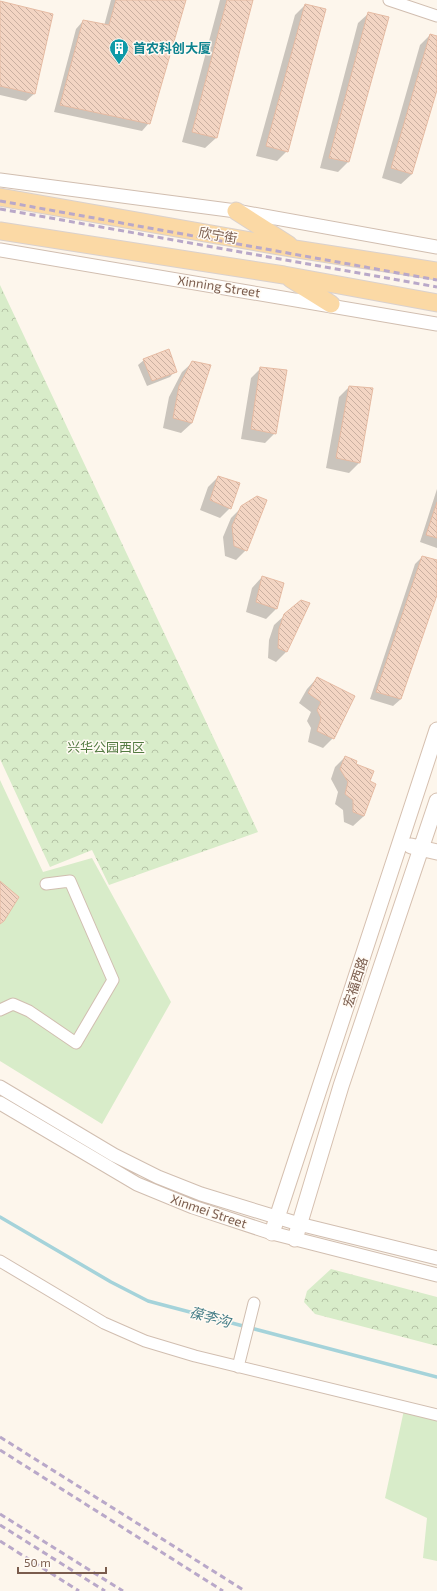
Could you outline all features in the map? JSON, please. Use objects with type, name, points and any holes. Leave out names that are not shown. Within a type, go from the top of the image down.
[{"type":"main road","name":"欣宁街","points":[[0,187],[296,249],[437,271]]},
{"type":"main road","points":[[236,211],[296,249]]},
{"type":"main road","points":[[0,231],[284,275],[437,303]]},
{"type":"main road","points":[[284,275],[330,304]]},
{"type":"main road","name":"宏福西路","points":[[272,1233],[401,844],[437,730]]},
{"type":"main road","name":"宏福西路","points":[[295,1239],[341,1086],[437,801]]},
{"type":"main road","points":[[401,844],[437,852]]},
{"type":"street","points":[[388,0],[407,2],[437,16]]},
{"type":"street","points":[[0,187],[236,211],[437,247]]},
{"type":"street","name":"Xinning Street","points":[[0,250],[330,304],[437,324]]},
{"type":"street","points":[[0,1010],[13,1004],[29,1011],[76,1043],[113,980],[70,881],[46,884]]},
{"type":"street","name":"Xinmei Street","points":[[0,1088],[114,1154],[158,1177],[201,1194],[299,1224],[437,1258]]},
{"type":"street","name":"Xinmei Street","points":[[0,1103],[137,1184],[193,1207],[272,1233],[437,1275]]},
{"type":"street","points":[[0,1261],[104,1323],[145,1341],[196,1356],[238,1363],[437,1415]]},
{"type":"street","points":[[238,1363],[254,1304]]},
{"type":"green space","name":"兴华公园西区","points":[[0,285],[258,832],[109,885],[92,850],[50,867],[0,759]]},
{"type":"green space","points":[[0,780],[43,872],[92,858],[171,1002],[102,1124],[0,1061]]},
{"type":"green space","points":[[331,1269],[437,1297],[437,1346],[315,1314],[304,1302],[307,1291]]},
{"type":"green space","points":[[404,1410],[437,1418],[437,1561],[423,1558],[427,1518],[385,1498]]},
{"type":"building","name":"首农科创大厦","points":[[116,0],[186,0],[150,124],[60,105],[83,20],[109,25]]},
{"type":"building","points":[[227,0],[253,0],[217,138],[192,132]]},
{"type":"building","points":[[0,1],[53,14],[35,94],[0,86]]},
{"type":"building","points":[[305,4],[326,9],[288,152],[266,146]]},
{"type":"building","points":[[368,12],[389,17],[349,162],[329,158]]},
{"type":"building","points":[[430,34],[437,36],[437,90],[412,174],[391,168]]},
{"type":"building","points":[[169,349],[177,372],[152,381],[143,359]]},
{"type":"building","points":[[192,361],[211,365],[192,423],[173,418],[179,386]]},
{"type":"building","points":[[260,367],[287,370],[276,434],[251,429]]},
{"type":"building","points":[[349,386],[373,388],[360,463],[336,458]]},
{"type":"building","points":[[218,476],[240,483],[231,509],[210,500]]},
{"type":"building","points":[[257,496],[267,500],[247,551],[234,546],[232,526],[241,506]]},
{"type":"building","points":[[437,502],[437,538],[426,535]]},
{"type":"building","points":[[422,556],[437,560],[437,595],[401,699],[376,692]]},
{"type":"building","points":[[262,576],[284,583],[277,609],[256,602]]},
{"type":"building","points":[[301,600],[310,603],[287,652],[278,648],[279,629],[284,614]]},
{"type":"building","points":[[317,677],[355,696],[334,739],[317,731],[321,718],[317,710],[321,702],[308,693]]},
{"type":"building","points":[[345,756],[357,761],[356,764],[374,771],[370,781],[376,784],[364,816],[353,812],[353,800],[345,794],[348,782],[340,769]]},
{"type":"building","points":[[0,881],[19,897],[4,921],[0,924]]},
{"type":"waterway","name":"葆李沟","points":[[0,1217],[111,1282],[148,1301],[437,1377]]},
{"type":"railway","points":[[0,201],[437,280]]},
{"type":"railway","points":[[0,209],[437,287]]},
{"type":"railway","points":[[0,1437],[245,1591]]},
{"type":"railway","points":[[0,1450],[223,1591]]},
{"type":"railway","points":[[0,1514],[123,1591]]},
{"type":"railway","points":[[0,1525],[105,1591]]},
{"type":"railway","points":[[0,1541],[79,1591]]},
{"type":"place","name":"首农科创大厦","points":[[119,65]]}]
